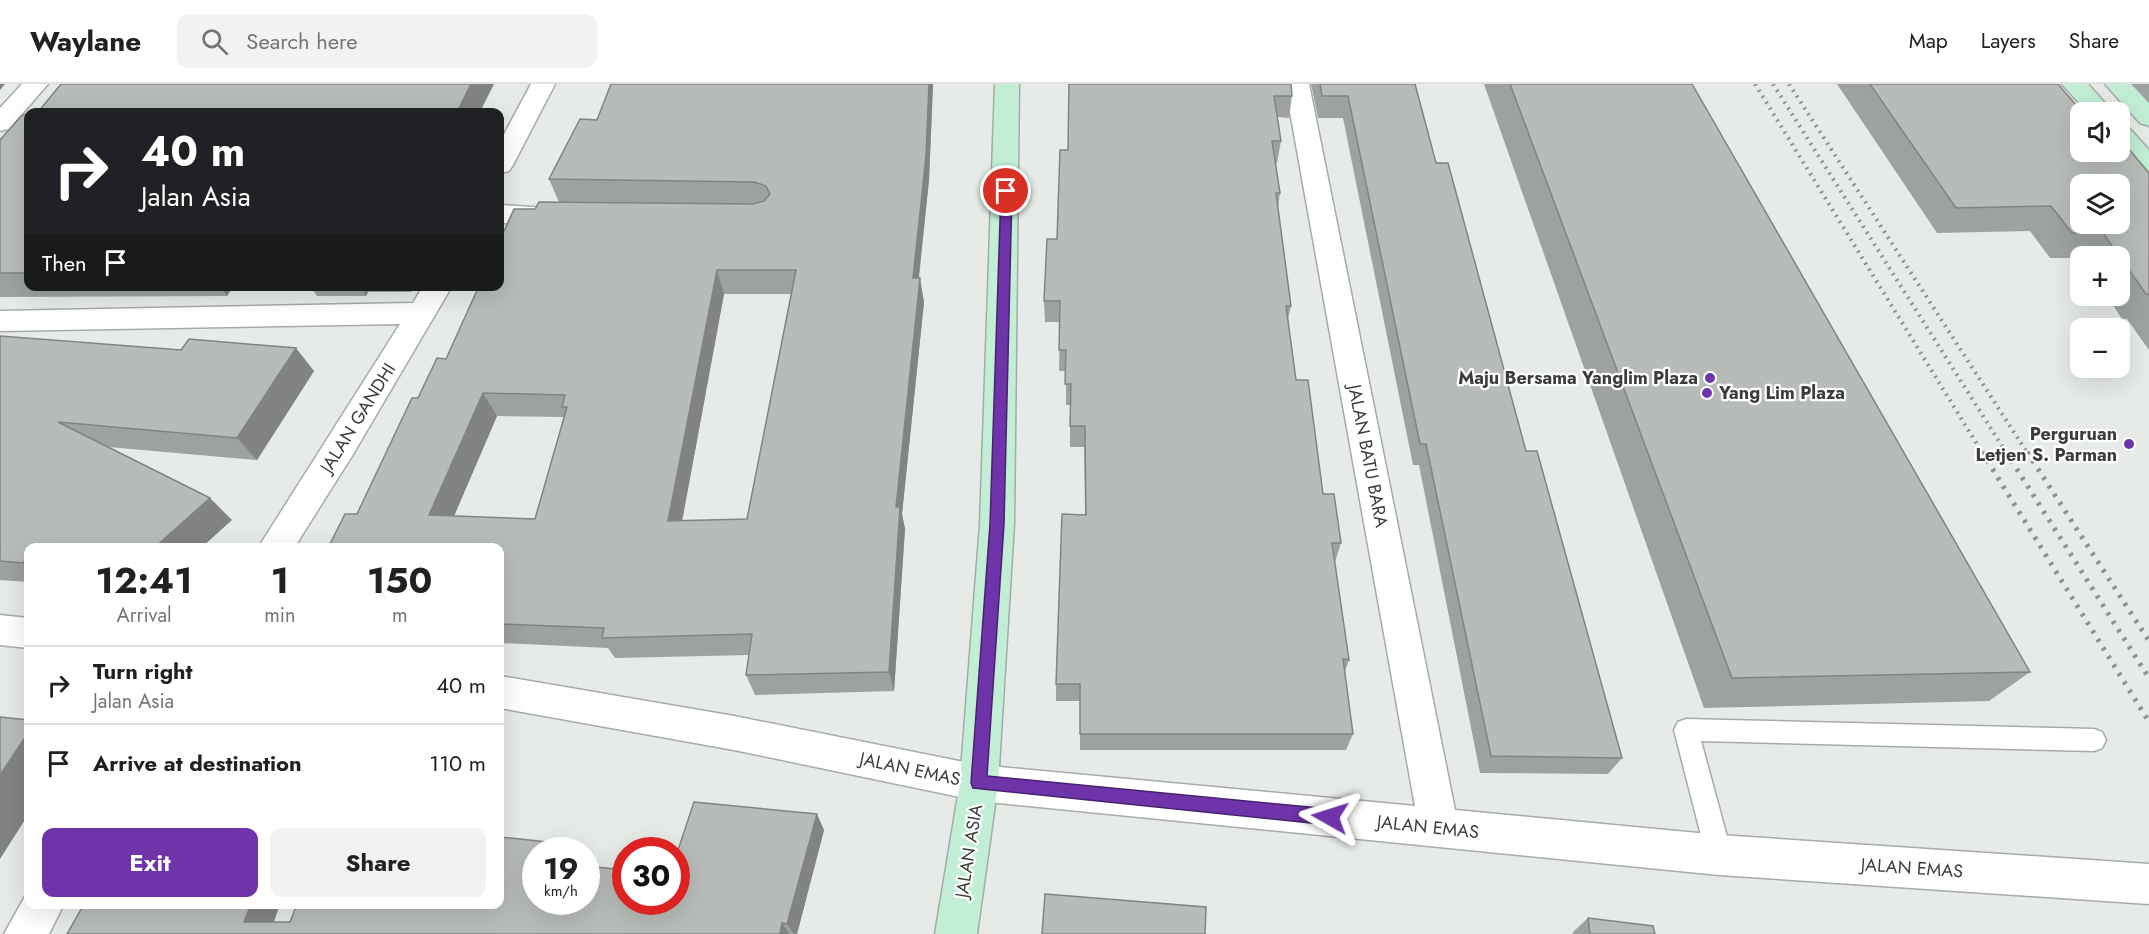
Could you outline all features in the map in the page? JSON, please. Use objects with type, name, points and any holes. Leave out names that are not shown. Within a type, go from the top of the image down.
[{"type":"main road","name":"JALAN ASIA","points":[[956,934],[979,783],[997,524],[1007,84]]},
{"type":"main road","points":[[2074,84],[2091,102]]},
{"type":"main road","points":[[2117,84],[2149,118]]},
{"type":"main road","points":[[2130,145],[2149,166]]},
{"type":"street","points":[[0,123],[36,84]]},
{"type":"street","points":[[504,157],[543,84]]},
{"type":"street","name":"JALAN BATU BARA","points":[[1297,84],[1439,828]]},
{"type":"street","points":[[504,214],[582,215]]},
{"type":"street","points":[[0,321],[431,300]]},
{"type":"street","name":"JALAN GANDHI","points":[[278,543],[431,300]]},
{"type":"street","points":[[0,630],[24,633]]},
{"type":"street","name":"JALAN EMAS","points":[[504,693],[734,733],[979,783],[1719,855],[2149,884]]},
{"type":"street","points":[[25,934],[41,909]]},
{"type":"lane","points":[[1719,855],[1686,730],[2094,740]]},
{"type":"building","points":[[61,84],[471,84],[459,108],[41,108]]},
{"type":"building","points":[[611,84],[929,84],[926,156],[913,278],[920,278],[896,507],[900,507],[889,672],[746,675],[752,634],[602,638],[604,628],[504,624],[504,543],[330,543],[345,514],[357,514],[412,398],[418,398],[437,358],[446,359],[477,291],[504,291],[504,231],[514,209],[535,209],[539,202],[753,204],[764,201],[770,194],[766,186],[754,182],[549,179],[580,119],[597,120]],"holes":[[[717,270],[796,270],[747,519],[668,521]],[[483,393],[565,395],[562,407],[567,407],[535,519],[429,515]]]},
{"type":"building","points":[[1069,84],[1291,84],[1292,96],[1274,96],[1281,141],[1272,141],[1280,193],[1276,193],[1291,306],[1286,306],[1296,380],[1308,380],[1323,494],[1334,494],[1341,543],[1332,543],[1349,660],[1343,659],[1353,734],[1080,734],[1080,684],[1056,684],[1062,514],[1086,515],[1085,426],[1070,426],[1071,384],[1065,384],[1066,350],[1059,350],[1060,301],[1044,301],[1047,239],[1057,239],[1060,150],[1068,150]]},
{"type":"building","points":[[1320,84],[1415,84],[1436,163],[1448,163],[1526,451],[1537,451],[1622,758],[1491,756],[1426,444],[1420,444],[1348,96],[1322,96]]},
{"type":"building","name":"Yang Lim Plaza","points":[[1510,84],[1692,84],[2030,672],[1732,678]]},
{"type":"building","points":[[1870,84],[2058,84],[2073,102],[2070,102],[2070,162],[2130,162],[2130,150],[2149,173],[2149,294],[2146,294],[2130,271],[2130,246],[2112,246],[2104,234],[2130,234],[2130,174],[2070,174],[2070,230],[2051,206],[1956,208]]},
{"type":"building","points":[[24,115],[24,273],[0,273],[0,140]]},
{"type":"building","points":[[0,336],[181,350],[189,339],[296,348],[237,438],[58,422],[210,498],[160,543],[24,543],[23,563],[0,561]]},
{"type":"building","points":[[0,717],[24,720],[24,739],[0,775]]},
{"type":"building","points":[[694,802],[817,814],[787,924],[782,923],[780,934],[67,934],[81,909],[249,909],[244,922],[290,922],[295,909],[504,909],[504,837],[522,839],[522,915],[600,915],[600,867],[612,869],[612,915],[690,915],[690,837],[682,837]]},
{"type":"building","points":[[1045,894],[1206,907],[1205,934],[1042,934]]},
{"type":"building","points":[[1588,918],[1653,926],[1655,934],[1590,934]]},
{"type":"railway","points":[[1755,84],[1983,454]]},
{"type":"railway","points":[[1773,84],[2007,454]]},
{"type":"railway","points":[[1789,84],[2028,454]]},
{"type":"railway","points":[[1982,452],[2149,722]]},
{"type":"railway","points":[[2006,452],[2149,678]]},
{"type":"railway","points":[[2027,452],[2149,641]]},
{"type":"place","name":"Maju Bersama Yanglim Plaza","points":[[1710,378]]},
{"type":"place","name":"Yang Lim Plaza","points":[[1707,393]]},
{"type":"place","name":"Perguruan Letjen S. Parman","points":[[2129,444]]},
{"type":"route","points":[[1006,191],[997,524],[979,783],[1330,817]]}]
